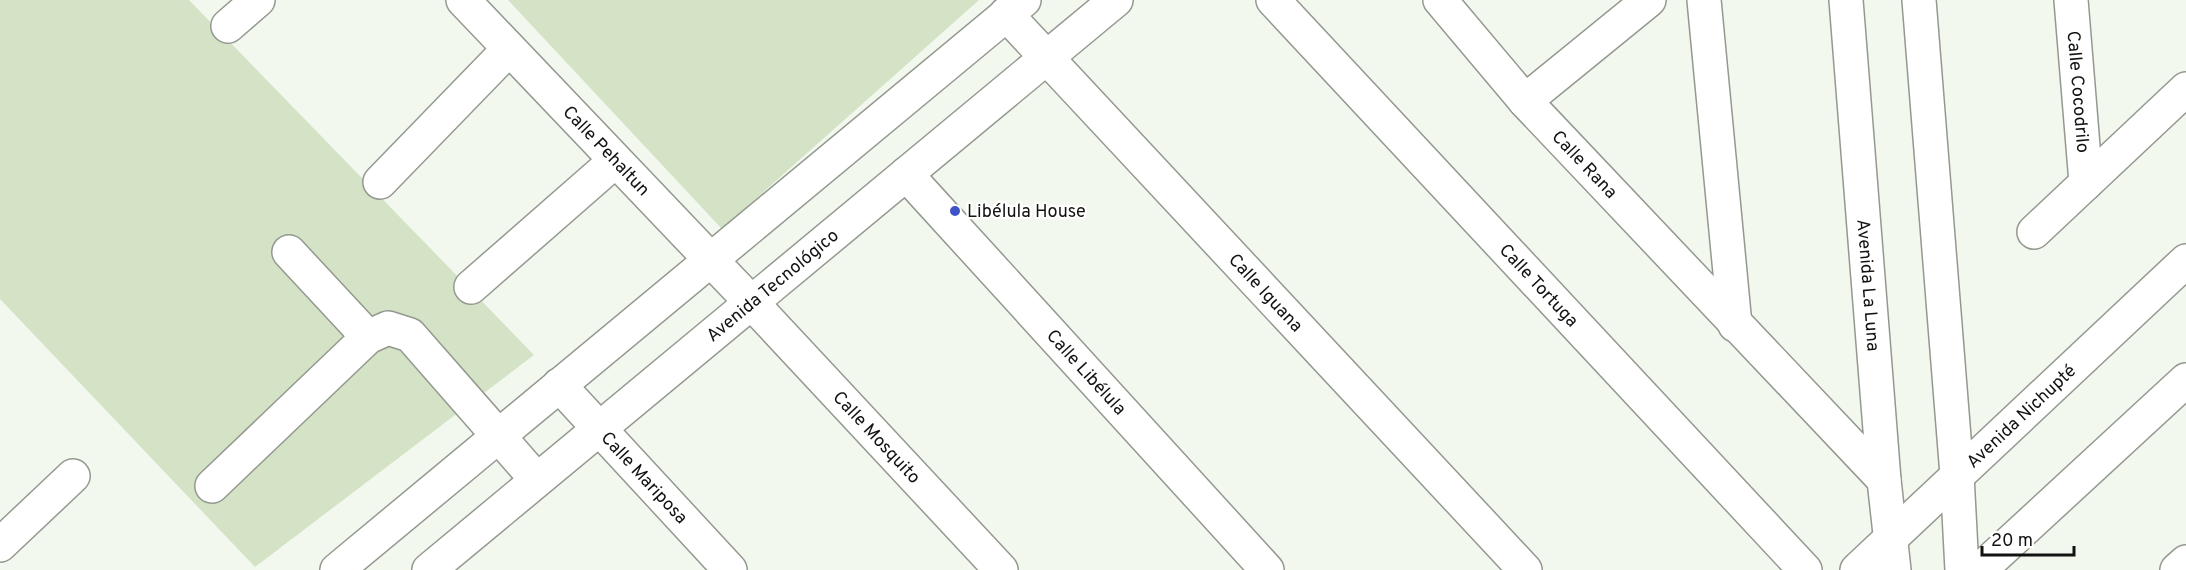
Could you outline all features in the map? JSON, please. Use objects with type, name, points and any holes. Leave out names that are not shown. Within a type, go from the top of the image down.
[{"type":"street","points":[[228,26],[258,0]]},
{"type":"street","name":"Calle Pehaltun","points":[[463,0],[751,302]]},
{"type":"street","name":"Avenida Tecnológico","points":[[450,564],[537,480],[1116,0]]},
{"type":"street","name":"Calle Tortuga","points":[[1273,0],[1805,570]]},
{"type":"street","name":"Calle Rana","points":[[1440,0],[1525,101],[1884,480]]},
{"type":"street","points":[[1525,101],[1649,0]]},
{"type":"street","points":[[1704,0],[1735,325]]},
{"type":"street","name":"Avenida La Luna","points":[[1846,0],[1884,480],[1892,554]]},
{"type":"street","points":[[1919,0],[1957,475],[1962,570]]},
{"type":"street","name":"Calle Cocodrilo","points":[[2071,0],[2086,183]]},
{"type":"street","points":[[337,570],[1015,7]]},
{"type":"street","name":"Calle Iguana","points":[[1015,7],[1046,58],[1526,570]]},
{"type":"street","points":[[380,182],[509,49]]},
{"type":"street","name":"Calle Cocodrilo","points":[[2034,232],[2186,89]]},
{"type":"street","points":[[471,287],[615,161]]},
{"type":"street","name":"Calle Libélula","points":[[906,174],[1267,570]]},
{"type":"street","points":[[289,252],[368,337]]},
{"type":"street","name":"Avenida Nichupté","points":[[1857,570],[1892,554],[1957,475],[2186,261]]},
{"type":"street","name":"Calle Mosquito","points":[[751,302],[1001,570]]},
{"type":"street","points":[[212,486],[368,337],[388,328],[410,335],[537,480]]},
{"type":"street","points":[[1980,570],[2186,380]]},
{"type":"street","name":"Calle Mariposa","points":[[559,385],[730,570]]},
{"type":"street","points":[[0,545],[73,476]]},
{"type":"street","points":[[2177,570],[2186,562]]},
{"type":"green space","points":[[0,0],[189,0],[534,355],[255,567],[0,299]]},
{"type":"green space","points":[[508,0],[979,0],[722,229]]},
{"type":"place","name":"Libélula House","points":[[955,211]]}]
